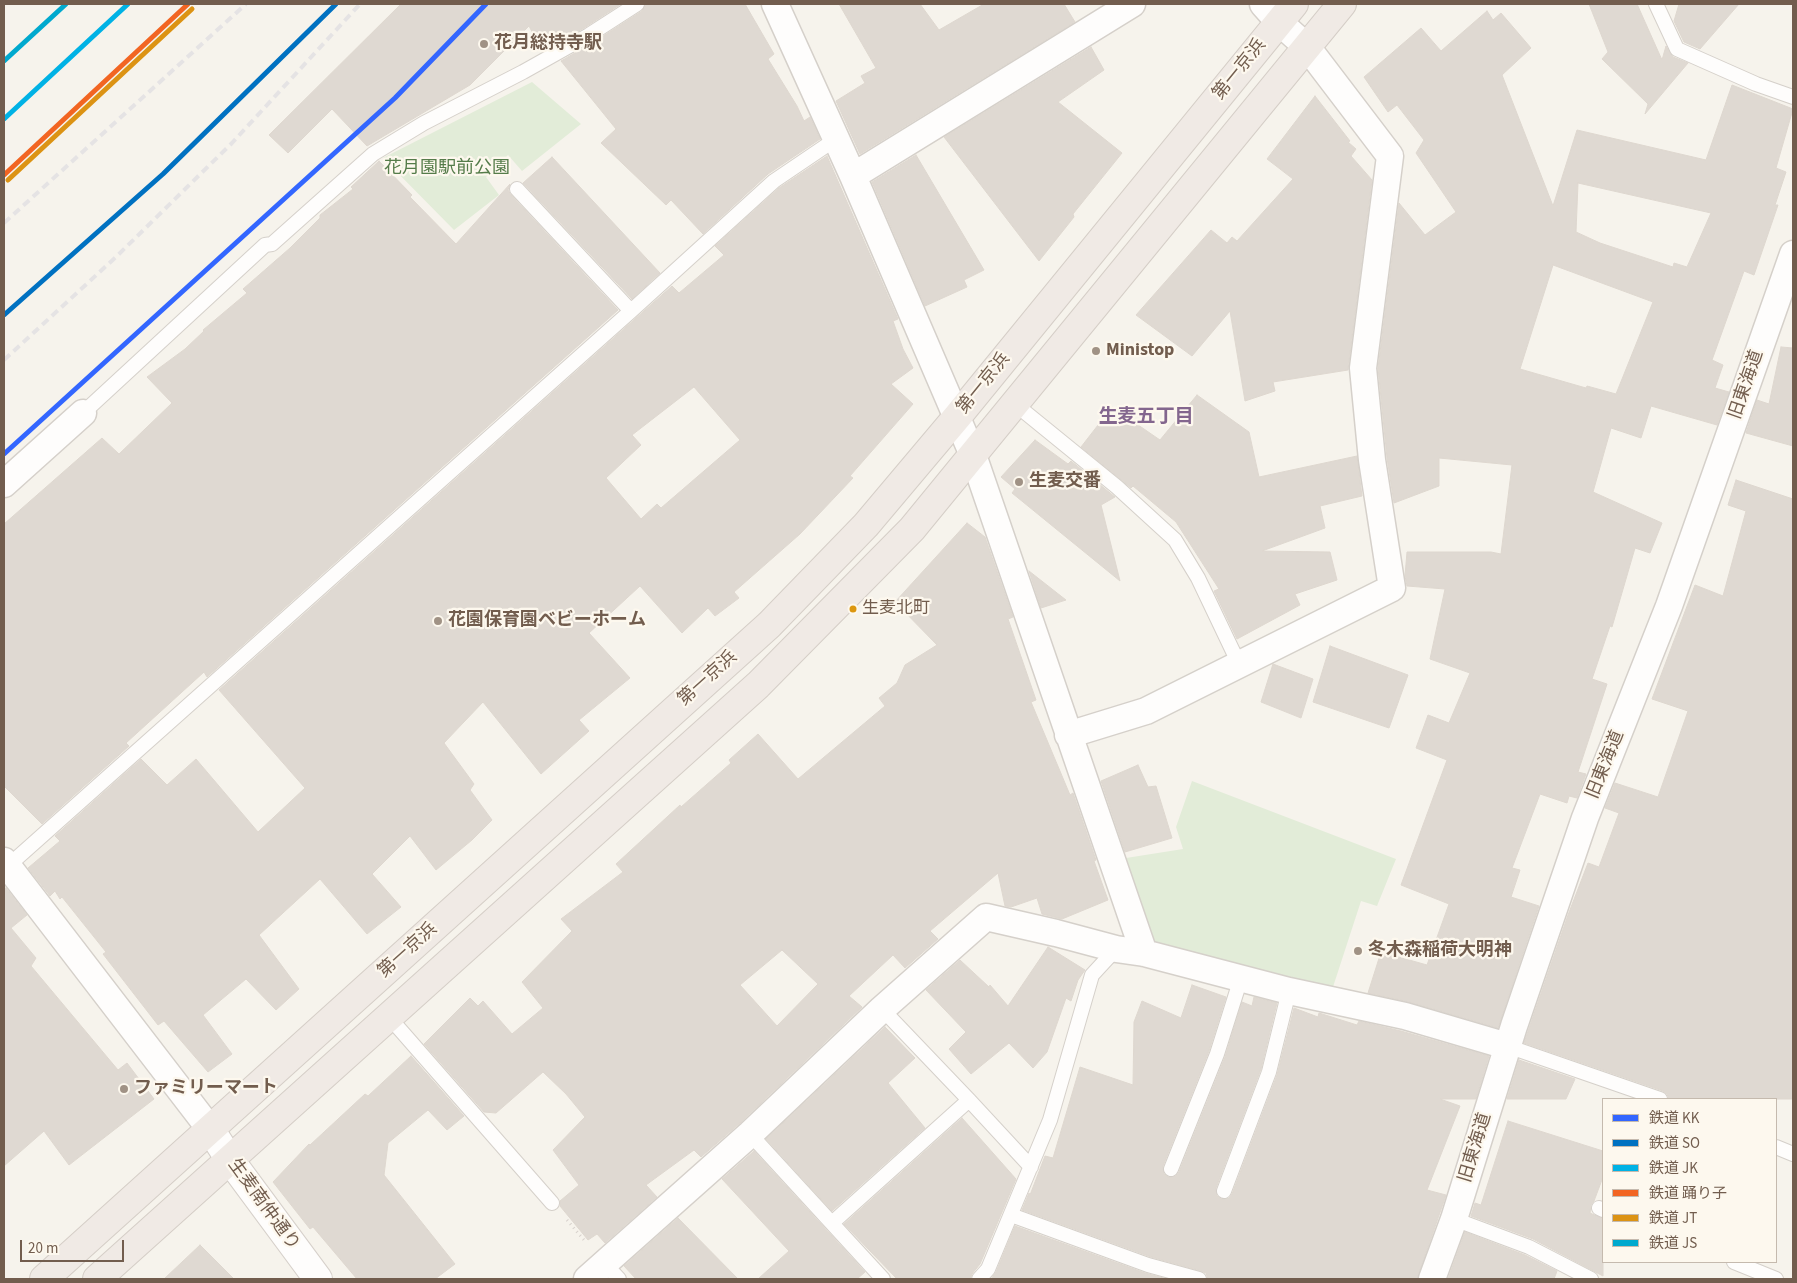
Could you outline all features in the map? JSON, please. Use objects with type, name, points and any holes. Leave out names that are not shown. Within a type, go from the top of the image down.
[{"type":"highway","name":"第一京浜","points":[[97,1279],[758,685],[912,529],[1342,4]]},
{"type":"highway","name":"第一京浜","points":[[44,1279],[769,624],[866,525],[957,418],[1279,10]]},
{"type":"street","points":[[775,4],[853,176],[973,455],[1144,952]]},
{"type":"street","points":[[853,176],[1132,4]]},
{"type":"street","points":[[1068,734],[1146,711],[1392,588],[1372,460],[1363,368],[1390,156],[1279,10]]},
{"type":"street","name":"旧東海道","points":[[1432,1279],[1454,1219],[1507,1046],[1585,818],[1669,606],[1793,254]]},
{"type":"street","points":[[4,484],[83,413]]},
{"type":"street","points":[[5,866],[210,1129]]},
{"type":"street","points":[[600,1267],[750,1134],[882,1010],[986,917],[1056,933],[1116,950],[1144,952],[1289,991],[1406,1016],[1507,1046]]},
{"type":"street","name":"生麦南仲通り","points":[[210,1129],[230,1160],[318,1279]]},
{"type":"lane","points":[[83,413],[265,246],[272,244],[373,154],[408,132],[589,35],[637,4]]},
{"type":"lane","points":[[1656,4],[1677,49],[1756,84],[1793,97]]},
{"type":"lane","points":[[5,866],[631,311],[774,180],[836,140]]},
{"type":"lane","points":[[518,189],[631,311]]},
{"type":"lane","points":[[1015,404],[1117,487],[1174,540],[1198,578],[1239,664]]},
{"type":"lane","points":[[978,1279],[988,1269],[1050,1120],[1092,975],[1116,950]]},
{"type":"lane","points":[[1171,1169],[1217,1054],[1241,978]]},
{"type":"lane","points":[[1224,1191],[1268,1072],[1289,991]]},
{"type":"lane","points":[[882,1010],[970,1100],[1031,1167]]},
{"type":"lane","points":[[389,1017],[552,1203]]},
{"type":"lane","points":[[1507,1046],[1657,1098]]},
{"type":"lane","points":[[832,1223],[970,1100]]},
{"type":"lane","points":[[750,1134],[883,1279]]},
{"type":"lane","points":[[1777,1146],[1793,1154]]},
{"type":"lane","points":[[1011,1215],[1148,1265],[1199,1279]]},
{"type":"lane","points":[[1454,1219],[1529,1247],[1591,1279]]},
{"type":"lane","points":[[1736,1263],[1776,1279]]},
{"type":"path","points":[[552,1203],[600,1267]]},
{"type":"green space","name":"花月園駅前公園","points":[[532,82],[581,124],[522,171],[508,155],[486,177],[499,195],[454,230],[383,158]]},
{"type":"green space","points":[[1192,781],[1396,859],[1377,906],[1361,901],[1332,990],[1153,942],[1126,858],[1183,849],[1176,827]]},
{"type":"building","points":[[401,4],[621,4],[550,47],[547,43],[540,47],[529,26],[470,85],[367,146],[332,109],[288,153],[269,135]]},
{"type":"building","points":[[646,4],[745,4],[774,54],[768,59],[804,121],[810,117],[820,139],[768,174],[703,234],[671,200],[666,205],[601,143],[616,129],[561,61],[642,11]]},
{"type":"building","points":[[839,4],[920,4],[939,30],[984,4],[1064,4],[1075,22],[860,154],[836,101],[865,83],[861,76],[876,68]]},
{"type":"building","points":[[1589,4],[1637,4],[1662,60],[1666,46],[1673,57],[1688,63],[1645,114],[1648,104],[1602,59],[1608,52]]},
{"type":"building","points":[[1679,4],[1739,4],[1700,49],[1684,42],[1674,21]]},
{"type":"building","points":[[1487,11],[1493,20],[1501,13],[1531,48],[1502,75],[1553,206],[1577,130],[1706,160],[1732,85],[1793,109],[1776,168],[1786,172],[1775,205],[1778,205],[1754,275],[1744,271],[1712,360],[1723,365],[1715,388],[1729,392],[1717,425],[1651,406],[1641,438],[1611,428],[1593,492],[1662,523],[1650,553],[1635,548],[1612,627],[1610,626],[1592,679],[1607,684],[1578,772],[1586,774],[1577,798],[1569,796],[1567,803],[1540,794],[1512,868],[1520,870],[1511,897],[1539,906],[1498,1028],[1409,1002],[1368,993],[1381,952],[1427,965],[1449,904],[1401,885],[1447,760],[1416,748],[1428,715],[1449,723],[1470,673],[1430,659],[1445,589],[1407,586],[1405,576],[1407,552],[1491,552],[1501,554],[1512,465],[1439,458],[1439,486],[1394,503],[1387,458],[1378,368],[1399,203],[1425,235],[1456,212],[1416,153],[1424,140],[1397,105],[1388,112],[1364,77],[1421,28],[1441,51]],"holes":[[[1578,183],[1711,213],[1687,267],[1674,263],[1673,267],[1600,243],[1576,232]],[[1553,265],[1653,302],[1616,394],[1587,386],[1586,388],[1520,369]]]},
{"type":"building","points":[[1091,47],[1104,70],[1058,102],[1122,153],[1073,214],[1074,217],[1039,261],[944,137]]},
{"type":"building","points":[[1315,96],[1350,141],[1348,142],[1356,149],[1351,156],[1372,180],[1348,370],[1273,382],[1275,391],[1245,401],[1230,311],[1192,356],[1136,315],[1211,230],[1227,243],[1232,237],[1237,241],[1293,179],[1267,159]]},
{"type":"building","points":[[916,155],[984,270],[964,280],[967,287],[925,306],[872,182]]},
{"type":"building","points":[[827,156],[898,319],[893,321],[903,349],[913,368],[891,384],[913,404],[850,476],[853,478],[800,534],[734,592],[739,598],[715,616],[708,608],[682,633],[640,586],[589,633],[630,678],[579,720],[589,731],[541,774],[483,702],[444,743],[474,784],[470,790],[492,820],[472,840],[436,870],[410,836],[372,874],[401,907],[367,934],[320,879],[259,935],[299,989],[276,1010],[246,979],[203,1015],[232,1054],[208,1072],[164,1021],[158,1025],[103,954],[106,952],[62,897],[60,899],[55,891],[50,896],[28,868],[60,841],[55,836],[141,759],[167,785],[196,759],[258,832],[305,788],[219,690],[672,286],[679,293],[724,255],[715,246],[779,188]],"holes":[[[694,387],[740,440],[661,508],[657,504],[641,519],[606,478],[641,445],[632,435]]]},
{"type":"building","points":[[552,157],[660,273],[632,299],[523,183]]},
{"type":"building","points":[[379,161],[412,195],[410,197],[456,244],[510,184],[508,190],[511,195],[618,310],[207,677],[204,672],[126,743],[129,746],[42,824],[4,786],[4,524],[102,438],[119,454],[172,403],[147,377],[185,349],[203,330],[247,293],[243,289],[290,248],[320,218],[320,215],[353,189],[351,187]]},
{"type":"building","points":[[1781,347],[1793,348],[1793,446],[1746,433],[1757,400],[1769,404]]},
{"type":"building","points":[[1197,395],[1249,432],[1259,477],[1357,456],[1362,496],[1320,506],[1325,528],[1262,551],[1330,552],[1337,580],[1295,594],[1300,605],[1237,639],[1214,591],[1219,589],[1176,522],[1133,486],[1131,488],[1081,447],[1112,407],[1160,440]]},
{"type":"building","points":[[1035,440],[1068,464],[1071,461],[1115,497],[1101,505],[1120,581],[1012,493],[1015,489],[1001,477]]},
{"type":"building","points":[[1736,480],[1793,499],[1793,1099],[1669,1098],[1663,1091],[1524,1043],[1588,863],[1599,867],[1619,813],[1605,808],[1615,783],[1658,797],[1688,711],[1652,699],[1695,585],[1723,596],[1746,511],[1728,505]]},
{"type":"building","points":[[967,523],[985,537],[1013,617],[1008,619],[1036,700],[1031,702],[1070,795],[1073,793],[1108,900],[1062,919],[1042,914],[1037,898],[1011,907],[1005,906],[998,873],[930,931],[938,939],[905,968],[893,955],[849,996],[862,1007],[740,1123],[701,1157],[694,1150],[646,1185],[657,1197],[605,1243],[597,1234],[588,1240],[560,1206],[560,1201],[579,1185],[553,1150],[585,1117],[566,1094],[543,1072],[496,1113],[484,1112],[424,1044],[470,998],[478,1006],[483,1001],[512,1034],[543,1008],[522,982],[572,931],[561,919],[623,872],[616,864],[680,805],[681,807],[731,763],[729,760],[758,734],[798,779],[885,706],[879,698],[897,683],[905,665],[937,645],[895,602]],"holes":[[[782,950],[818,984],[777,1026],[740,985]]]},
{"type":"building","points":[[1029,571],[1066,600],[1041,608]]},
{"type":"building","points":[[1330,646],[1408,675],[1389,728],[1313,702]]},
{"type":"building","points":[[1273,664],[1313,679],[1301,718],[1261,702]]},
{"type":"building","points":[[1138,765],[1148,787],[1156,786],[1172,838],[1125,852],[1101,781]]},
{"type":"building","points":[[6,888],[27,915],[11,928],[36,958],[31,966],[118,1070],[127,1063],[154,1099],[69,1165],[44,1131],[4,1166],[4,889]]},
{"type":"building","points":[[1048,947],[1085,970],[1078,980],[1071,1001],[1066,998],[1047,1052],[1033,1068],[1009,1043],[971,1074],[949,1049],[966,1032],[926,990],[960,960],[989,987],[990,985],[1008,1006]]},
{"type":"building","points":[[1192,985],[1226,997],[1209,1051],[1163,1166],[1164,1174],[1168,1177],[1176,1176],[1179,1172],[1225,1057],[1242,1002],[1252,1006],[1254,997],[1277,1003],[1261,1069],[1216,1188],[1217,1196],[1221,1199],[1229,1198],[1232,1194],[1277,1075],[1294,1008],[1318,1017],[1319,1013],[1357,1025],[1359,1021],[1401,1031],[1489,1056],[1476,1099],[1440,1099],[1460,1106],[1427,1190],[1446,1195],[1417,1279],[1208,1279],[1206,1273],[1201,1271],[1151,1257],[1022,1210],[1045,1156],[1053,1158],[1080,1067],[1133,1085],[1134,1022],[1142,1001],[1181,1018]]},
{"type":"building","points":[[885,1027],[915,1058],[888,1083],[925,1128],[832,1211],[766,1139]]},
{"type":"building","points":[[411,1056],[464,1116],[447,1130],[428,1110],[388,1143],[384,1175],[455,1264],[435,1279],[357,1279],[313,1227],[310,1229],[273,1182],[309,1144],[365,1094],[368,1096]]},
{"type":"building","points":[[1519,1060],[1575,1079],[1566,1099],[1507,1099]]},
{"type":"building","points":[[962,1118],[1016,1179],[980,1264],[970,1279],[897,1279],[844,1224]]},
{"type":"building","points":[[1508,1121],[1602,1151],[1602,1180],[1591,1205],[1590,1213],[1602,1219],[1603,1276],[1533,1239],[1471,1216],[1475,1203],[1481,1205]]},
{"type":"building","points":[[754,1151],[865,1272],[857,1279],[758,1279],[789,1251],[722,1179]]},
{"type":"building","points":[[678,1218],[738,1279],[636,1279],[624,1266]]},
{"type":"building","points":[[1015,1226],[1145,1273],[1167,1279],[991,1279],[996,1272]]},
{"type":"building","points":[[1465,1232],[1525,1255],[1557,1271],[1554,1279],[1448,1279]]},
{"type":"building","points":[[200,1245],[234,1279],[164,1279]]},
{"type":"railway","points":[[4,223],[246,4]]},
{"type":"railway","points":[[4,360],[117,256],[232,143],[360,4]]},
{"type":"rail line","name":"JS","points":[[4,61],[66,4]]},
{"type":"rail line","name":"JK","points":[[4,119],[128,4]]},
{"type":"rail line","name":"踊り子","points":[[4,175],[188,4]]},
{"type":"rail line","name":"SO","points":[[4,315],[163,174],[336,4]]},
{"type":"rail line","name":"KK","points":[[4,454],[395,98],[486,4]]},
{"type":"rail line","name":"JT","points":[[8,180],[192,9]]},
{"type":"place","name":"花月総持寺駅","points":[[484,44]]},
{"type":"place","name":"Ministop","points":[[1096,351]]},
{"type":"place","name":"生麦交番","points":[[1019,482]]},
{"type":"place","name":"生麦北町","points":[[853,609]]},
{"type":"place","name":"花園保育園ベビーホーム","points":[[438,621]]},
{"type":"place","name":"冬木森稲荷大明神","points":[[1358,951]]},
{"type":"place","name":"ファミリーマート","points":[[124,1089]]},
{"type":"district","name":"生麦五丁目","points":[[1146,418]]}]
